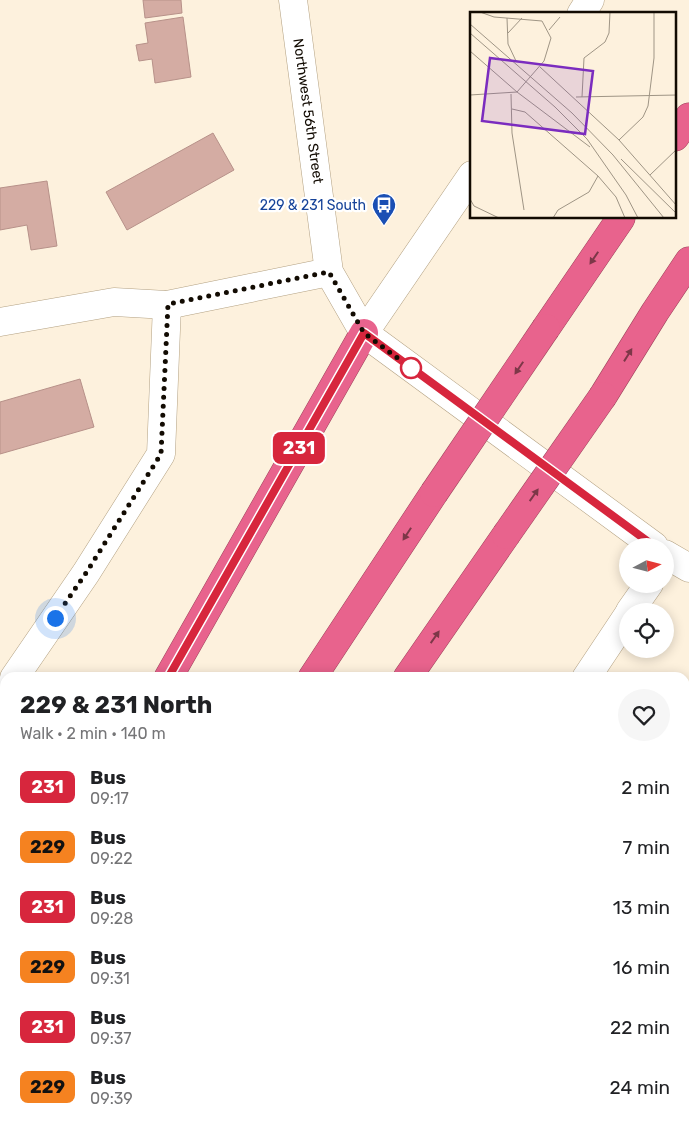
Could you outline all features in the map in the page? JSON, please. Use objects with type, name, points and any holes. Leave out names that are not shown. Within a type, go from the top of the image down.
[{"type":"highway","points":[[676,136],[689,117]]},
{"type":"highway","points":[[316,672],[434,493],[620,219]]},
{"type":"highway","points":[[411,672],[603,396],[689,261]]},
{"type":"highway","points":[[655,312],[689,285]]},
{"type":"highway","points":[[171,672],[364,333]]},
{"type":"street","name":"Northwest 56th Street","points":[[292,0],[329,272],[364,333],[642,538]]},
{"type":"street","points":[[582,12],[590,0]]},
{"type":"street","points":[[364,333],[470,178]]},
{"type":"street","points":[[0,322],[114,302],[168,304],[329,272]]},
{"type":"street","points":[[18,672],[86,573],[161,454],[168,304]]},
{"type":"street","points":[[590,672],[619,629]]},
{"type":"building","points":[[143,0],[181,0],[182,13],[145,18]]},
{"type":"building","points":[[183,17],[191,77],[155,83],[152,59],[139,61],[136,45],[148,43],[145,23]]},
{"type":"building","points":[[213,133],[234,170],[127,230],[106,192]]},
{"type":"building","points":[[47,181],[57,246],[31,250],[27,225],[0,230],[0,188]]},
{"type":"building","points":[[80,379],[94,427],[0,454],[0,402]]},
{"type":"bus line","name":"231","points":[[171,672],[364,333],[643,538]]},
{"type":"place","name":"229 & 231 South","points":[[384,226]]},
{"type":"route","points":[[55,618],[86,573],[161,454],[168,304],[329,272],[364,333],[411,368]]}]
